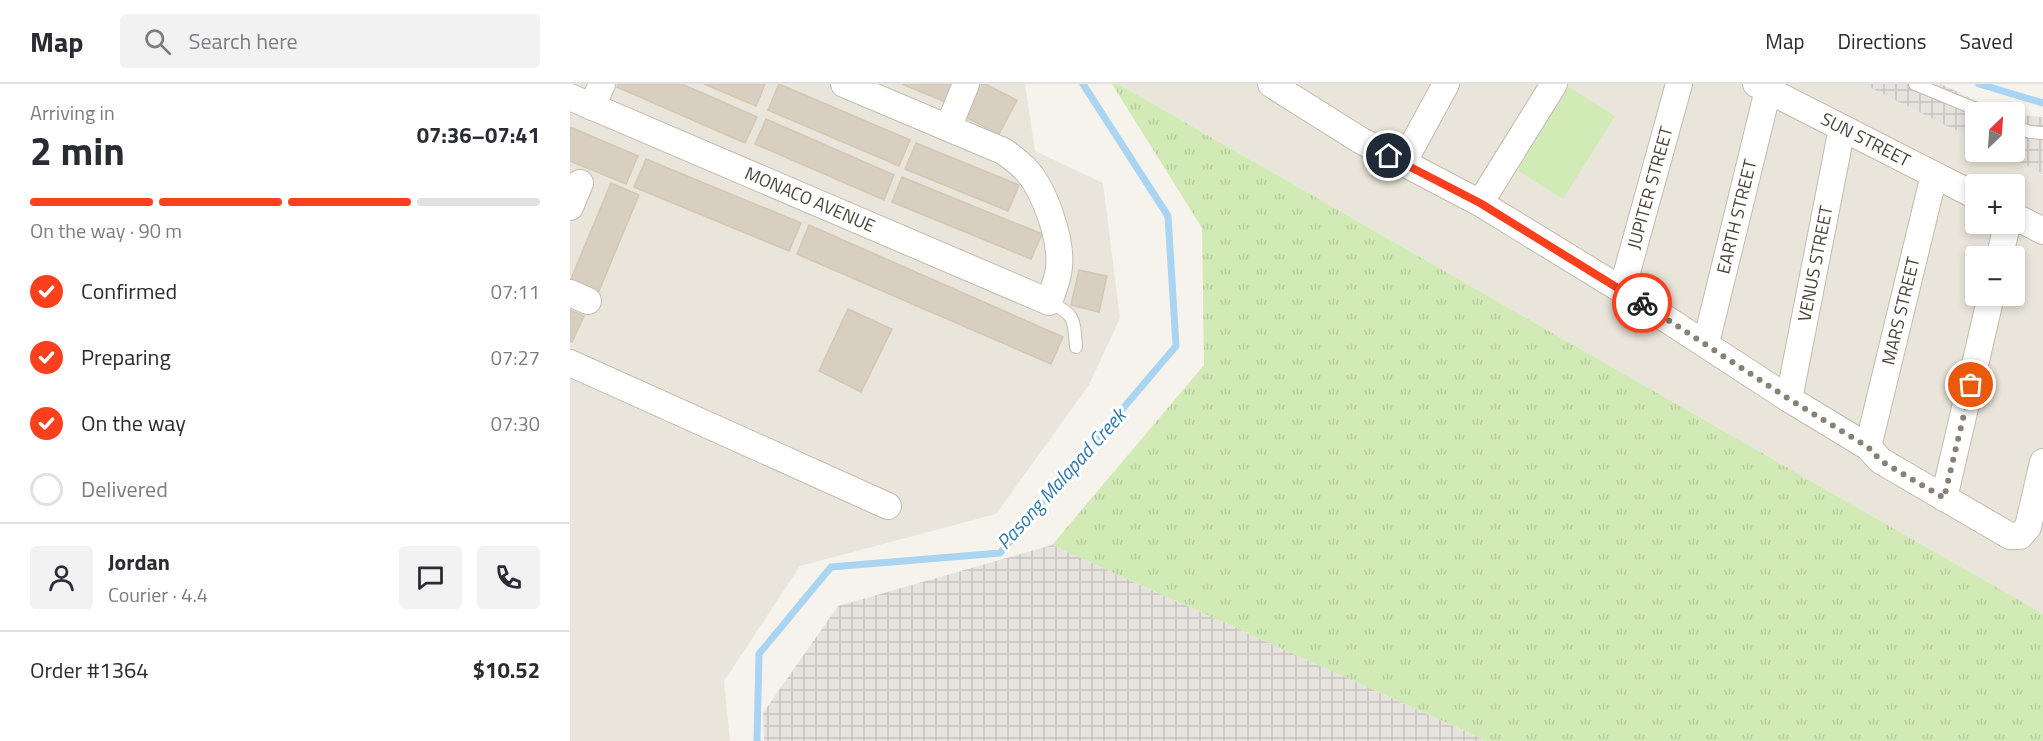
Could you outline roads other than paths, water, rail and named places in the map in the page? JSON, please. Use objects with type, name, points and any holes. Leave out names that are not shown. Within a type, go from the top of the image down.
[{"type":"street","points":[[844,84],[1003,151],[1017,160],[1039,190],[1056,232],[1059,266],[1049,302]]},
{"type":"street","points":[[948,128],[966,84]]},
{"type":"street","points":[[1271,84],[1360,140],[1480,203],[1622,290],[1789,399],[1868,447],[1881,461],[2010,536],[2020,536],[2028,527],[2043,462]]},
{"type":"street","points":[[1403,164],[1446,84]]},
{"type":"street","points":[[1480,203],[1554,84]]},
{"type":"street","name":"JUPITER STREET","points":[[1622,290],[1680,84]]},
{"type":"street","name":"SUN STREET","points":[[1762,87],[1965,190]]},
{"type":"street","name":"EARTH STREET","points":[[1706,343],[1762,87]]},
{"type":"street","name":"MONACO AVENUE","points":[[588,96],[1049,302]]},
{"type":"street","name":"VENUS STREET","points":[[1789,399],[1842,128]]},
{"type":"street","name":"MARS STREET","points":[[1868,447],[1934,175]]},
{"type":"street","points":[[570,207],[580,183]]},
{"type":"street","points":[[2025,222],[2043,231]]},
{"type":"street","points":[[1944,498],[1989,306]]},
{"type":"street","points":[[570,363],[888,506]]},
{"type":"lane","points":[[1915,84],[1965,105]]},
{"type":"lane","points":[[2025,130],[2043,133]]},
{"type":"lane","points":[[1049,302],[1069,313],[1075,326],[1076,346]]},
{"type":"waterway","name":"Pasong Malapad Creek","points":[[757,741],[759,654],[831,567],[1000,553],[1176,346],[1168,216],[1083,84]]},
{"type":"waterway","points":[[1979,84],[2043,103]]}]
